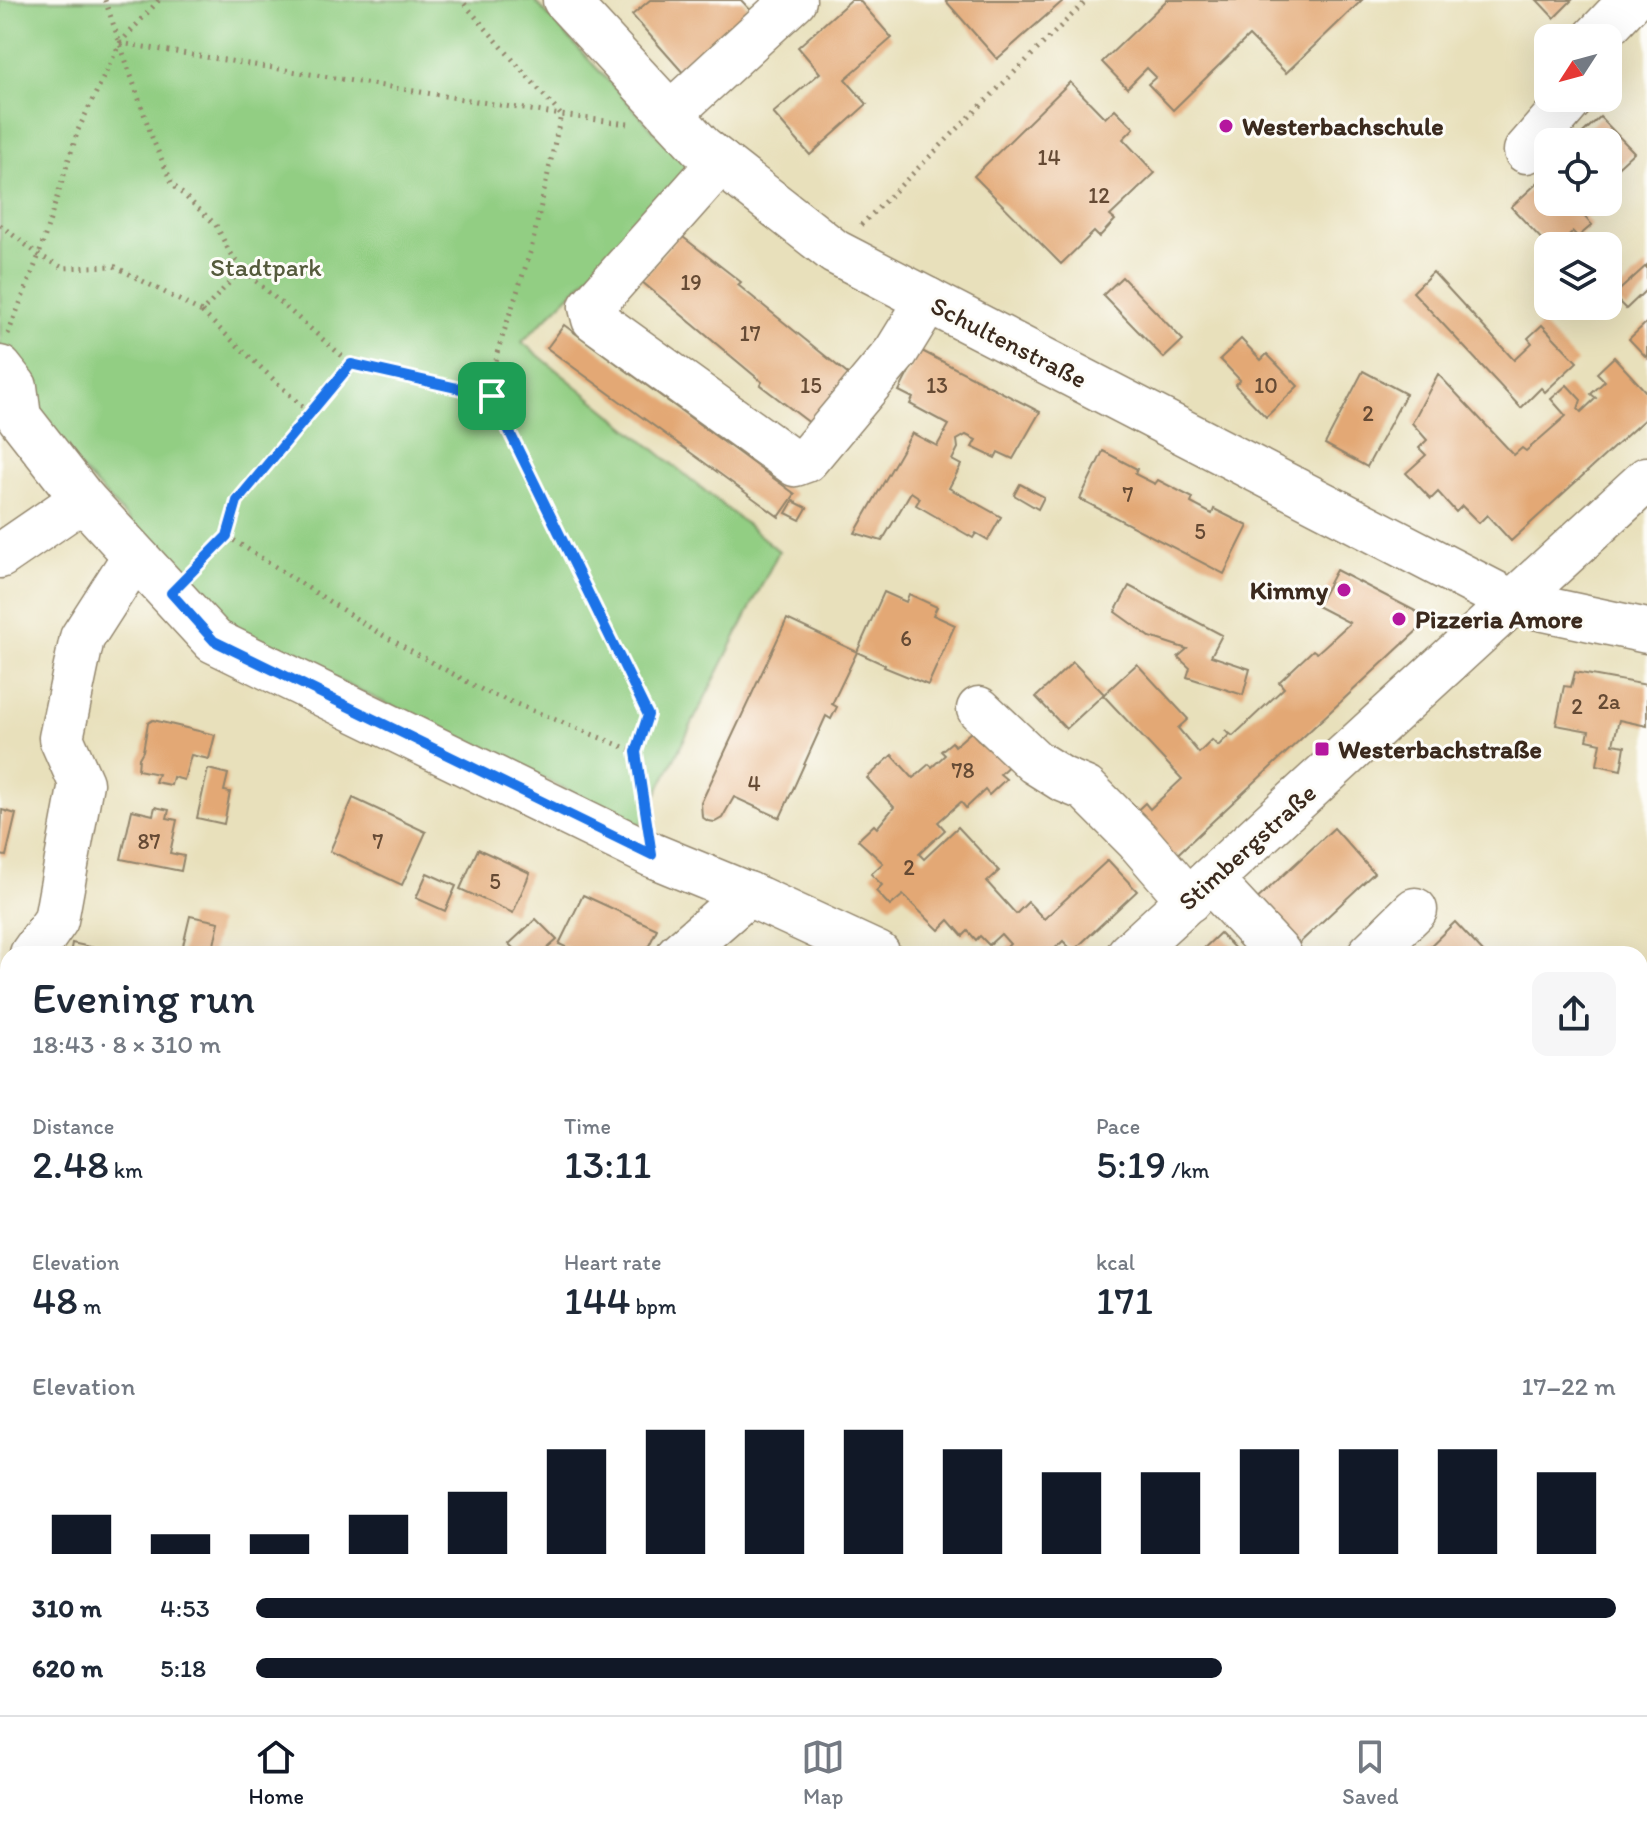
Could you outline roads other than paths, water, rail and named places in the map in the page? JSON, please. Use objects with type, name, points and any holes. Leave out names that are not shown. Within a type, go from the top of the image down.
[{"type":"street","name":"Schultenstraße","points":[[565,0],[701,147],[835,252],[1512,602]]},
{"type":"street","points":[[665,108],[794,0]]},
{"type":"street","points":[[1608,24],[1631,0]]},
{"type":"street","points":[[1526,151],[1560,112]]},
{"type":"street","points":[[720,162],[591,307],[594,319],[795,464],[806,460],[896,352],[928,300]]},
{"type":"street","points":[[3,354],[15,387],[19,417],[83,499],[214,641],[652,855],[748,894],[861,946]]},
{"type":"street","name":"Stimbergstraße","points":[[1138,946],[1647,479]]},
{"type":"street","points":[[0,556],[83,499]]},
{"type":"street","points":[[38,946],[56,920],[81,783],[61,738],[82,638],[134,557]]},
{"type":"street","points":[[1512,602],[1647,631]]},
{"type":"street","points":[[979,709],[1035,762],[1086,789],[1138,841],[1269,946]]},
{"type":"street","points":[[688,946],[748,894]]},
{"type":"street","points":[[1378,946],[1415,910]]},
{"type":"place","name":"Westerbachschule","points":[[1226,126]]},
{"type":"place","name":"Kimmy","points":[[1344,590]]},
{"type":"place","name":"Pizzeria Amore","points":[[1399,619]]},
{"type":"place","name":"Westerbachstraße","points":[[1322,749]]},
{"type":"park label","name":"Stadtpark","points":[[266,267]]}]
